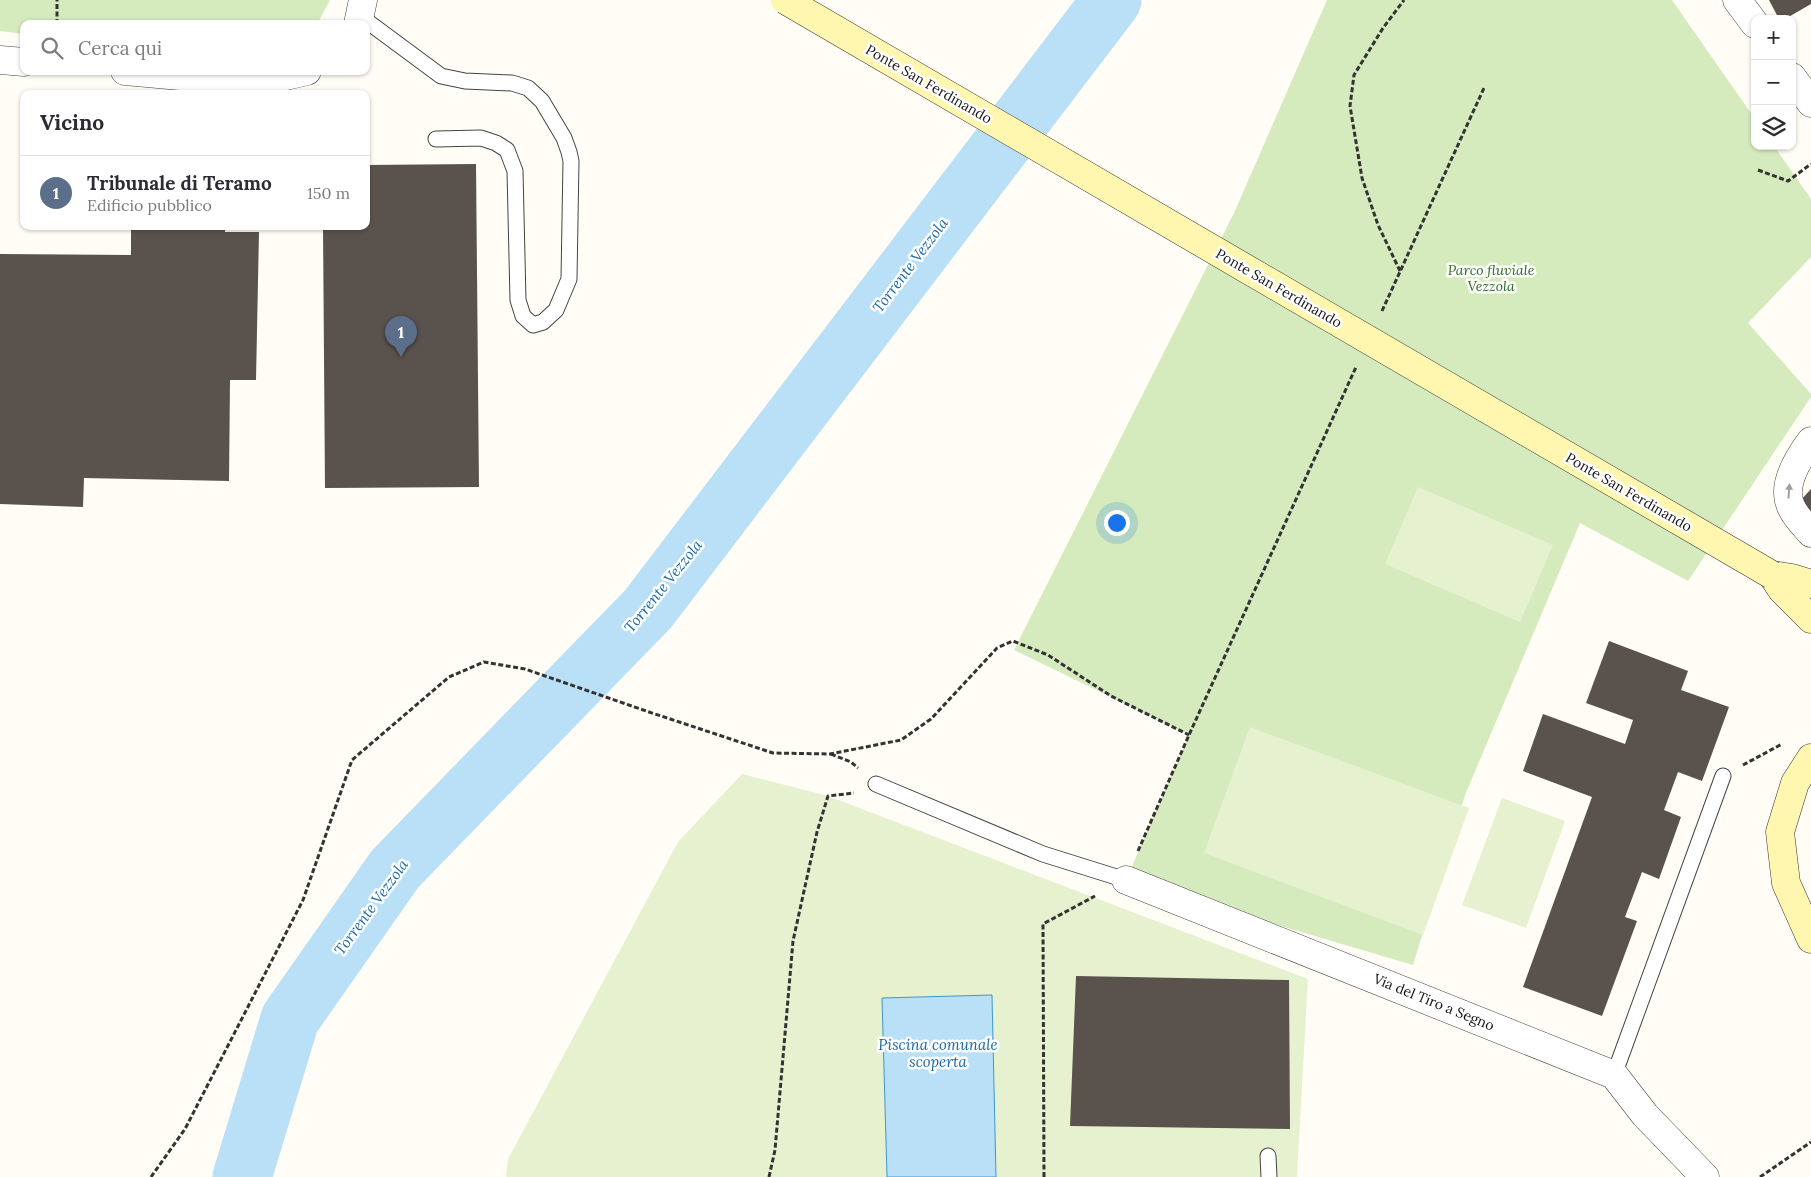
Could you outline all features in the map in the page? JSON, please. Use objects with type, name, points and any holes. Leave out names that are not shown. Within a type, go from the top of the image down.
[{"type":"street","name":"Ponte San Ferdinando","points":[[785,0],[1772,576],[1782,590],[1811,619]]},
{"type":"street","points":[[1737,0],[1751,19]]},
{"type":"street","points":[[0,60],[20,62]]},
{"type":"street","points":[[169,75],[236,81],[273,79],[290,75]]},
{"type":"street","points":[[1796,82],[1811,103]]},
{"type":"street","points":[[1811,441],[1793,471],[1788,488],[1789,502],[1794,513],[1811,532]]},
{"type":"street","name":"Ponte San Ferdinando","points":[[1772,576],[1792,578],[1811,584]]},
{"type":"street","points":[[1811,758],[1795,783],[1780,832],[1786,883],[1811,939]]},
{"type":"street","name":"Via del Tiro a Segno","points":[[1126,880],[1614,1075]]},
{"type":"street","points":[[1614,1075],[1645,1115],[1705,1177]]},
{"type":"lane","points":[[370,21],[441,76],[465,81],[512,83],[528,88],[542,101],[564,138],[571,161],[568,279],[556,310],[543,322],[533,324],[523,316],[518,300],[515,171],[507,150],[481,138],[436,139]]},
{"type":"lane","points":[[1614,1075],[1723,776]]},
{"type":"lane","points":[[876,784],[1043,854],[1126,880]]},
{"type":"lane","points":[[1268,1156],[1268,1177]]},
{"type":"path","points":[[56,20],[57,0]]},
{"type":"path","points":[[1400,272],[1378,225],[1362,178],[1350,106],[1354,75],[1383,28],[1404,0]]},
{"type":"path","points":[[1379,317],[1484,88]]},
{"type":"path","points":[[1758,170],[1788,181],[1811,164]]},
{"type":"path","points":[[1044,1177],[1042,924],[1126,880],[1189,735],[1359,362]]},
{"type":"path","points":[[151,1177],[185,1129],[304,900],[352,760],[449,677],[484,662],[525,669],[773,753],[830,754],[901,740],[931,719],[998,648],[1012,641],[1048,655],[1110,696],[1189,735]]},
{"type":"path","points":[[1723,776],[1784,743]]},
{"type":"path","points":[[769,1177],[775,1150],[793,941],[817,832],[828,796],[870,791],[876,784],[851,762],[830,754]]},
{"type":"path","points":[[1760,1177],[1811,1142]]},
{"type":"green space","points":[[0,0],[330,0],[319,20],[20,20],[20,34],[0,31]]},
{"type":"green space","name":"Parco fluviale Vezzola","points":[[1327,0],[1672,0],[1751,113],[1751,150],[1777,150],[1811,199],[1811,257],[1748,323],[1811,394],[1811,397],[1688,581],[1580,523],[1465,795],[1413,965],[1126,880],[1189,735],[1014,650],[1234,213]]},
{"type":"green space","points":[[1418,487],[1553,545],[1520,622],[1385,564]]},
{"type":"green space","points":[[1250,727],[1469,808],[1423,935],[1204,853]]},
{"type":"green space","points":[[742,774],[828,796],[1308,979],[1297,1177],[506,1177],[508,1159],[678,842]]},
{"type":"green space","points":[[1502,798],[1565,821],[1526,928],[1462,905]]},
{"type":"water","name":"Piscina comunale scoperta","points":[[992,995],[996,1177],[887,1177],[882,998]]},
{"type":"building","points":[[1769,0],[1811,0],[1811,4],[1792,15],[1777,15]]},
{"type":"building","points":[[476,164],[479,487],[325,488],[323,230],[370,230],[370,165]]},
{"type":"building","points":[[131,230],[259,232],[256,380],[230,380],[229,481],[84,478],[83,507],[0,504],[0,254],[131,255]]},
{"type":"building","points":[[1811,489],[1811,511],[1800,501]]},
{"type":"building","points":[[1609,641],[1688,671],[1681,690],[1729,707],[1702,781],[1678,772],[1664,810],[1681,817],[1659,879],[1642,872],[1625,917],[1637,921],[1602,1016],[1523,987],[1592,797],[1523,771],[1543,714],[1625,744],[1633,720],[1586,703]]},
{"type":"building","points":[[1076,976],[1289,980],[1290,1129],[1070,1126]]},
{"type":"waterway","name":"Torrente Vezzola","points":[[242,1177],[290,1019],[395,869],[648,609],[1112,0]]},
{"type":"place","name":"Tribunale di Teramo","points":[[401,357]]}]
